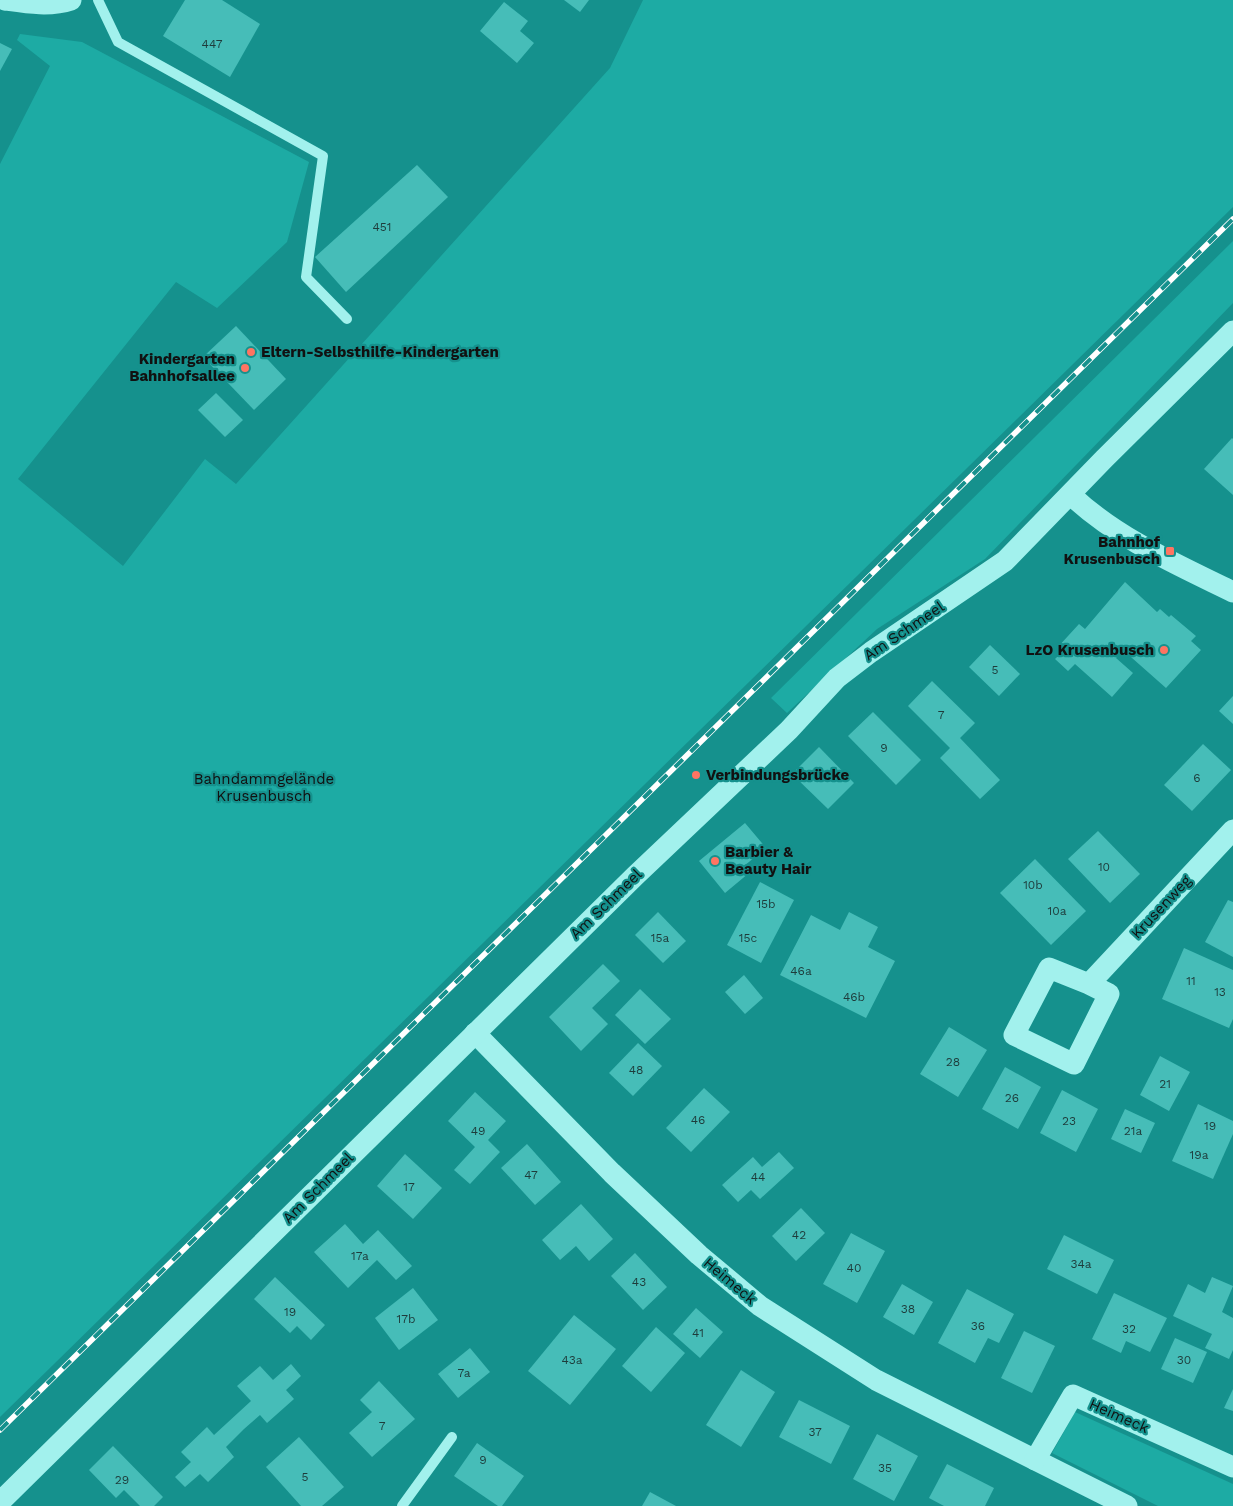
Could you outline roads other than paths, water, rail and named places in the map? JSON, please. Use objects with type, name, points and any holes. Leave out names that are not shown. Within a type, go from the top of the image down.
[{"type":"street","points":[[5,0],[31,4],[62,3],[71,0]]},
{"type":"street","name":"Am Schmeel","points":[[0,1502],[474,1033],[635,876],[789,730],[837,678],[871,652],[1005,561],[1071,496],[1104,459],[1233,331]]},
{"type":"street","points":[[1071,496],[1089,513],[1158,554],[1233,592]]},
{"type":"street","name":"Krusenweg","points":[[1089,984],[1233,830]]},
{"type":"street","points":[[1050,968],[1089,984],[1109,994],[1074,1064],[1014,1035],[1050,968]]},
{"type":"street","name":"Heimeck","points":[[474,1033],[612,1173],[699,1255],[760,1306],[876,1380],[1127,1506]]},
{"type":"street","name":"Heimeck","points":[[1036,1460],[1072,1395],[1233,1467]]},
{"type":"lane","points":[[98,0],[118,42],[323,156],[306,277],[347,319]]},
{"type":"lane","points":[[402,1506],[452,1437]]},
{"type":"railway","points":[[0,1430],[1233,219]]},
{"type":"place","name":"Eltern-Selbsthilfe-Kindergarten","points":[[251,352]]},
{"type":"place","name":"Kindergarten Bahnhofsallee","points":[[245,368]]},
{"type":"place","name":"Bahnhof Krusenbusch","points":[[1170,551]]},
{"type":"place","name":"LzO Krusenbusch","points":[[1164,650]]},
{"type":"place","name":"Verbindungsbrücke","points":[[696,775]]},
{"type":"place","name":"Barbier & Beauty Hair","points":[[715,861]]},
{"type":"park label","name":"Bahndammgelände Krusenbusch","points":[[264,788]]}]
